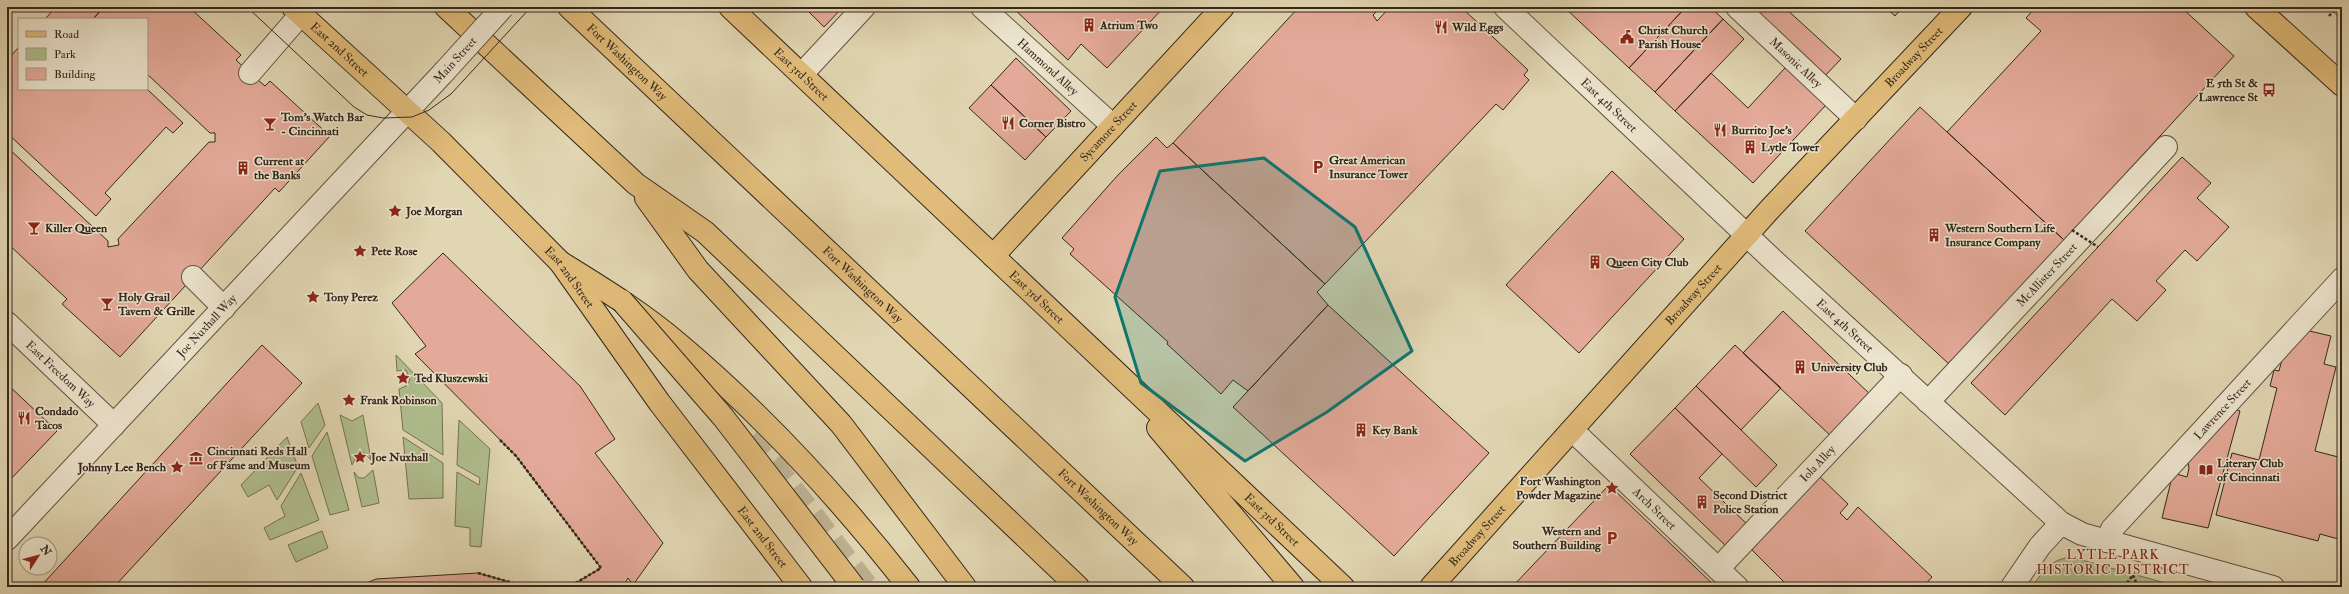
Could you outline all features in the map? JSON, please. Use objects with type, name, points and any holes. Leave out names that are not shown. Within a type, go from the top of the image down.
[{"type":"main road","points":[[446,7],[636,184],[705,232],[1078,587]]},
{"type":"main road","name":"Fort Washington Way","points":[[569,7],[1157,561]]},
{"type":"main road","name":"East 3rd Street","points":[[730,7],[1343,587]]},
{"type":"main road","name":"Sycamore Street","points":[[993,256],[1223,7]]},
{"type":"main road","name":"Broadway Street","points":[[1431,587],[1747,235],[1961,7]]},
{"type":"main road","points":[[2256,7],[2342,86]]},
{"type":"main road","name":"East 2nd Street","points":[[297,11],[441,142],[560,262],[659,402],[801,587]]},
{"type":"main road","points":[[636,184],[698,270],[841,424],[965,587]]},
{"type":"main road","points":[[560,262],[622,301],[680,345],[760,419],[834,498],[909,587]]},
{"type":"main road","points":[[622,301],[723,417],[854,587]]},
{"type":"main road","points":[[1083,341],[1293,587]]},
{"type":"main road","points":[[1157,561],[1183,587]]},
{"type":"main road","points":[[1157,561],[1191,587]]},
{"type":"street","name":"Main Street","points":[[407,112],[503,7]]},
{"type":"street","points":[[802,74],[864,7]]},
{"type":"street","name":"Hammond Alley","points":[[982,7],[1113,126]]},
{"type":"street","name":"East 4th Street","points":[[1505,7],[1747,235],[2061,522],[2082,534],[2273,587]]},
{"type":"street","name":"Masonic Alley","points":[[1737,7],[1856,119]]},
{"type":"street","points":[[250,73],[297,11]]},
{"type":"street","name":"Joe Nuxhall Way","points":[[7,540],[407,112]]},
{"type":"street","name":"McAllister Street","points":[[1928,402],[2166,147]]},
{"type":"street","points":[[193,277],[224,308]]},
{"type":"street","name":"Lawrence Street","points":[[2106,541],[2112,528],[2342,279]]},
{"type":"street","name":"East Freedom Way","points":[[7,323],[114,425]]},
{"type":"street","name":"Iola Alley","points":[[1718,569],[1901,375]]},
{"type":"street","name":"Arch Street","points":[[1572,430],[1737,587]]},
{"type":"street","points":[[2012,587],[2040,546],[2061,522]]},
{"type":"path","points":[[2329,16],[2337,7]]},
{"type":"path","points":[[2072,230],[2098,247]]},
{"type":"path","points":[[500,440],[516,456],[601,568],[569,587]]},
{"type":"path","points":[[478,573],[527,587]]},
{"type":"path","points":[[2124,587],[2133,575],[2138,587]]},
{"type":"highlighted area","points":[[1264,158],[1355,227],[1412,351],[1327,412],[1245,461],[1141,383],[1115,297],[1160,171]]},
{"type":"green space","points":[[2328,7],[2342,7],[2342,20]]},
{"type":"green space","points":[[396,355],[442,403],[443,455],[403,430],[399,389],[406,386],[410,380],[406,370],[397,371]]},
{"type":"green space","points":[[318,403],[325,425],[309,448],[301,422]]},
{"type":"green space","points":[[340,415],[352,421],[363,415],[371,460],[363,452],[359,452],[352,465]]},
{"type":"green space","points":[[459,420],[490,449],[481,547],[470,546],[470,528],[455,526],[457,472],[479,485],[480,478],[457,465]]},
{"type":"green space","points":[[327,432],[349,510],[330,515],[312,456]]},
{"type":"green space","points":[[287,437],[298,467],[277,500],[269,485],[248,497],[241,485]]},
{"type":"green space","points":[[403,437],[443,463],[443,498],[409,499]]},
{"type":"green space","points":[[373,470],[379,503],[362,507],[354,472],[359,478],[364,478]]},
{"type":"green space","points":[[301,473],[319,520],[270,540],[264,528],[285,516],[281,506]]},
{"type":"green space","points":[[322,531],[328,548],[296,562],[288,545]]},
{"type":"green space","points":[[2065,558],[2078,559],[2180,587],[2032,587],[2050,565]]},
{"type":"building","points":[[56,7],[104,7],[94,18],[46,18]]},
{"type":"building","name":"Current at the Banks","points":[[104,7],[189,7],[241,55],[236,60],[250,73],[265,86],[270,81],[330,136],[279,192],[275,188],[120,357],[62,304],[67,299],[7,243],[7,147],[108,241],[108,247],[119,245],[118,239],[209,142],[215,142],[215,133],[210,133],[148,75],[148,18],[94,18]]},
{"type":"building","points":[[804,7],[843,7],[824,27]]},
{"type":"building","name":"Atrium Two","points":[[1012,7],[1164,7],[1107,68],[1081,44],[1068,60]]},
{"type":"building","name":"Great American Insurance Tower","points":[[1299,7],[1381,7],[1373,15],[1377,21],[1390,7],[1461,7],[1528,70],[1524,75],[1529,80],[1503,110],[1496,104],[1325,284],[1173,143]]},
{"type":"building","name":"Christ Church Parish House","points":[[1564,7],[1686,7],[1629,68]]},
{"type":"building","points":[[1686,7],[1710,7],[1723,19],[1655,92],[1629,68]]},
{"type":"building","points":[[1764,7],[1784,7],[1841,59],[1821,80],[1754,18]]},
{"type":"building","points":[[1885,7],[1903,7],[1895,16]]},
{"type":"building","points":[[2036,7],[2181,7],[2234,56],[2064,240],[1947,132],[2041,31],[2026,18]]},
{"type":"building","points":[[1723,19],[1744,39],[1675,111],[1655,92]]},
{"type":"building","points":[[18,48],[18,90],[148,90],[183,123],[173,133],[166,127],[105,193],[111,199],[96,216],[7,133],[7,60]]},
{"type":"building","points":[[1016,58],[1071,111],[1046,137],[991,85]]},
{"type":"building","name":"Lytle Tower","points":[[1785,68],[1826,105],[1753,183],[1675,111],[1711,73],[1748,108]]},
{"type":"building","name":"Corner Bistro","points":[[991,85],[1046,137],[1025,160],[969,108]]},
{"type":"building","name":"Western Southern Life Insurance Company","points":[[1920,107],[2064,240],[1949,364],[1805,231]]},
{"type":"building","points":[[1156,137],[1167,148],[1173,143],[1325,284],[1317,292],[1328,305],[1248,391],[1233,380],[1221,394],[1167,344],[1168,342],[1070,254],[1074,249],[1062,238],[1118,175]]},
{"type":"building","points":[[2182,157],[2211,183],[2197,198],[2229,227],[2197,261],[2185,250],[2156,281],[2166,290],[2137,321],[2112,299],[2005,415],[1971,383]]},
{"type":"building","name":"Queen City Club","points":[[1612,171],[1684,239],[1579,353],[1506,285]]},
{"type":"building","points":[[443,253],[580,386],[615,439],[595,453],[663,543],[633,585],[628,578],[623,587],[569,587],[601,568],[516,456],[415,354],[426,346],[392,303]]},
{"type":"building","name":"Key Bank","points":[[1328,305],[1489,453],[1394,556],[1233,407]]},
{"type":"building","name":"University Club","points":[[1783,311],[1874,398],[1834,439],[1743,353]]},
{"type":"building","points":[[2305,330],[2331,336],[2324,364],[2336,367],[2315,451],[2342,458],[2342,540],[2320,534],[2318,541],[2216,515],[2232,453],[2259,460],[2277,388],[2270,386],[2274,370],[2279,371],[2284,352]]},
{"type":"building","name":"Cincinnati Reds Hall of Fame and Museum","points":[[262,345],[302,383],[114,587],[40,587],[50,576],[58,576],[58,567]]},
{"type":"building","points":[[1735,345],[1781,388],[1741,430],[1696,386]]},
{"type":"building","points":[[7,384],[57,431],[7,483]]},
{"type":"building","points":[[1696,386],[1777,465],[1756,487],[1675,408]]},
{"type":"building","name":"Second District Police Station","points":[[1675,408],[1722,454],[1699,478],[1749,526],[1728,548],[1630,454]]},
{"type":"building","name":"Literary Club of Cincinnati","points":[[2232,408],[2240,411],[2208,528],[2162,518],[2173,473],[2187,477],[2189,468],[2187,457]]},
{"type":"building","points":[[1817,474],[1848,504],[1840,513],[1847,520],[1858,507],[1932,577],[1923,587],[1789,587],[1745,543]]},
{"type":"building","name":"Western and Southern Building","points":[[1609,485],[1612,488],[1716,587],[1512,587]]},
{"type":"building","points":[[478,573],[527,587],[357,587],[376,579]]},
{"type":"building","points":[[689,582],[693,587],[684,587]]},
{"type":"tunnel","points":[[749,440],[773,463],[868,587]]},
{"type":"tram line","points":[[247,7],[354,107],[367,115],[383,118],[412,117],[429,110],[451,94],[531,7]]},
{"type":"place","name":"Atrium Two","points":[[1089,25]]},
{"type":"place","name":"Wild Eggs","points":[[1441,27]]},
{"type":"place","name":"Christ Church Parish House","points":[[1627,37]]},
{"type":"place","name":"E 5th St & Lawrence St","points":[[2269,90]]},
{"type":"place","name":"Corner Bistro","points":[[1008,123]]},
{"type":"place","name":"Tom's Watch Bar - Cincinnati","points":[[270,124]]},
{"type":"place","name":"Burrito Joe’s","points":[[1720,130]]},
{"type":"place","name":"Lytle Tower","points":[[1750,147]]},
{"type":"place","name":"Great American Insurance Tower","points":[[1318,167]]},
{"type":"place","name":"Current at the Banks","points":[[243,168]]},
{"type":"place","name":"Joe Morgan","points":[[395,211]]},
{"type":"place","name":"Killer Queen","points":[[34,228]]},
{"type":"place","name":"Western Southern Life Insurance Company","points":[[1934,235]]},
{"type":"place","name":"Pete Rose","points":[[360,251]]},
{"type":"place","name":"Queen City Club","points":[[1595,262]]},
{"type":"place","name":"Tony Perez","points":[[313,297]]},
{"type":"place","name":"Holy Grail Tavern & Grille","points":[[107,304]]},
{"type":"place","name":"University Club","points":[[1800,367]]},
{"type":"place","name":"Ted Kluszewski","points":[[403,378]]},
{"type":"place","name":"Frank Robinson","points":[[349,400]]},
{"type":"place","name":"Condado Tacos","points":[[24,418]]},
{"type":"place","name":"Key Bank","points":[[1361,430]]},
{"type":"place","name":"Joe Nuxhall","points":[[360,457]]},
{"type":"place","name":"Cincinnati Reds Hall of Fame and Museum","points":[[196,458]]},
{"type":"place","name":"Johnny Lee Bench","points":[[177,467]]},
{"type":"place","name":"Literary Club of Cincinnati","points":[[2206,470]]},
{"type":"place","name":"Fort Washington Powder Magazine","points":[[1612,488]]},
{"type":"place","name":"Second District Police Station","points":[[1702,502]]},
{"type":"place","name":"Western and Southern Building","points":[[1612,538]]},
{"type":"district","name":"LYTLE PARK HISTORIC DISTRICT","points":[[2113,562]]}]
